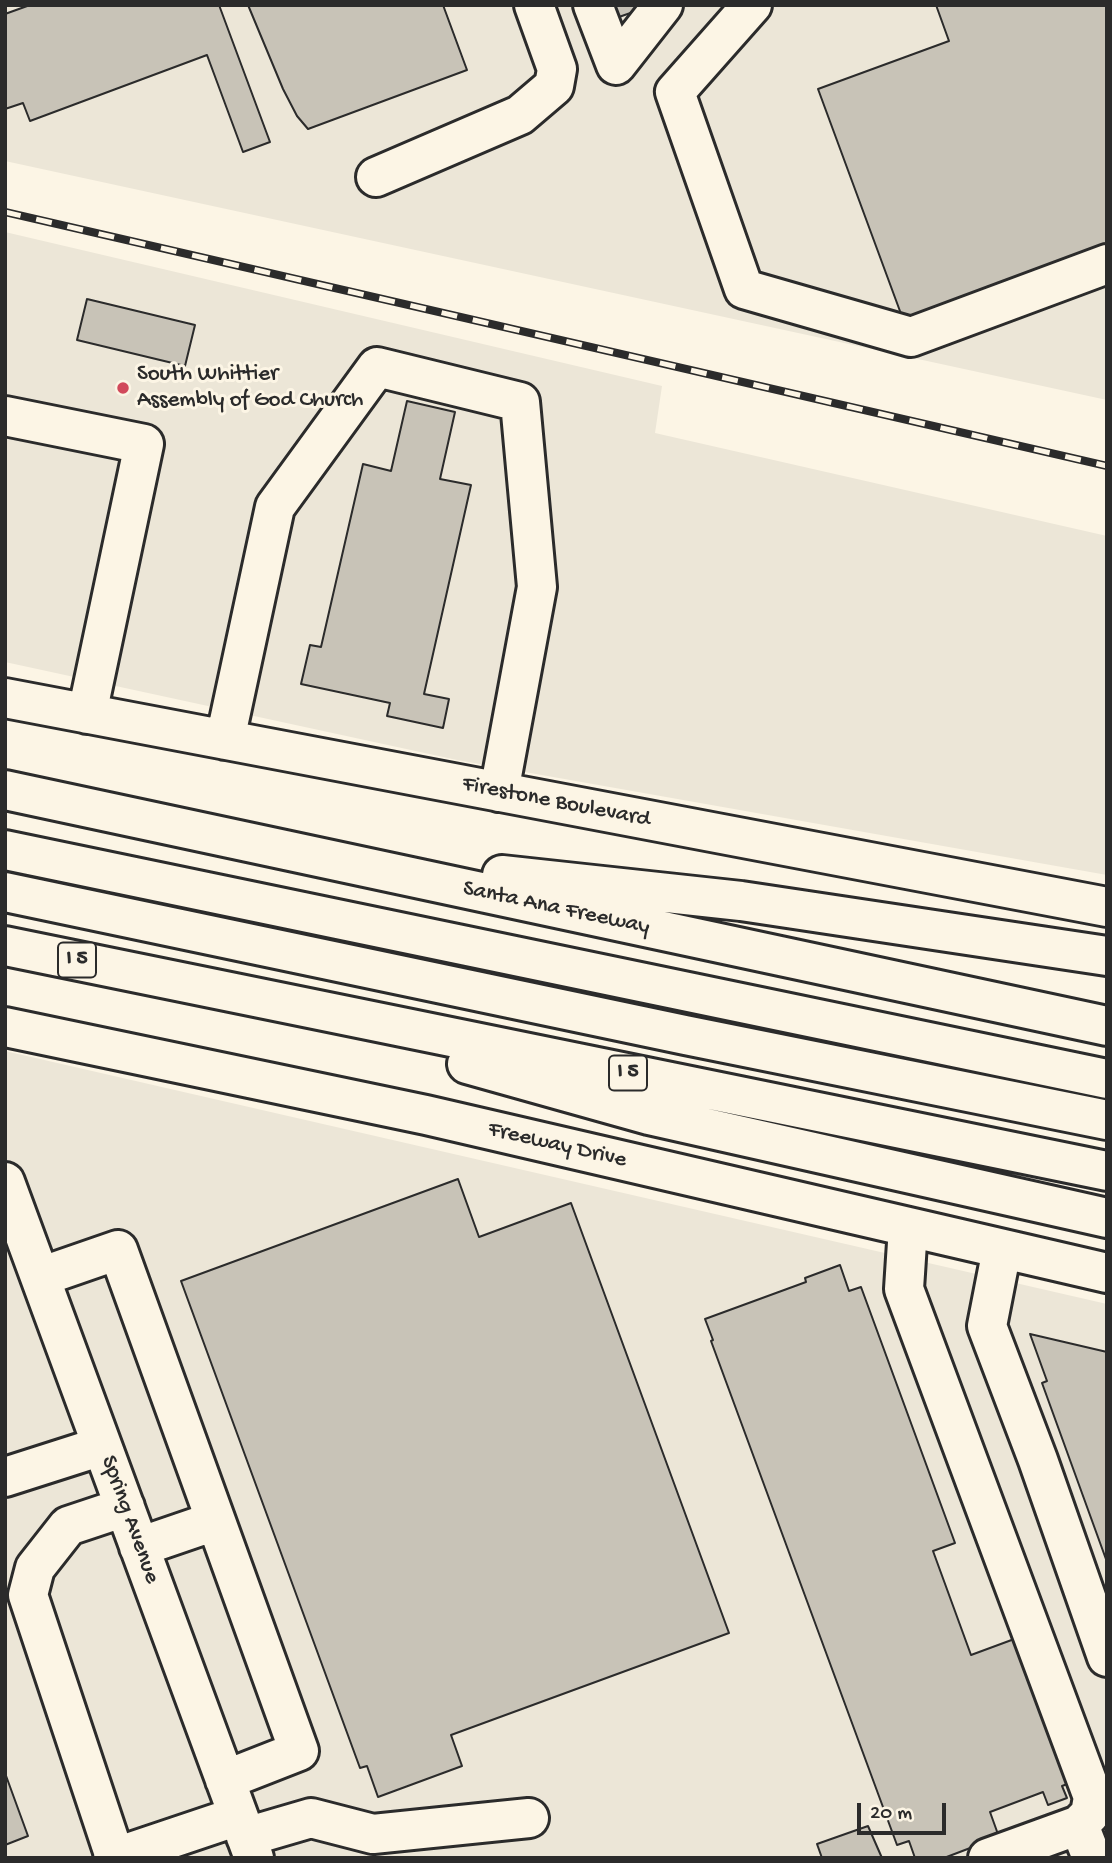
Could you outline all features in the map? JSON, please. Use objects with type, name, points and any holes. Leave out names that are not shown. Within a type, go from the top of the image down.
[{"type":"main road","points":[[376,177],[520,115],[554,86],[557,69],[534,5]]},
{"type":"main road","points":[[593,5],[616,65],[663,5]]},
{"type":"main road","points":[[752,5],[675,92],[744,289],[911,337],[1107,264]]},
{"type":"main road","points":[[225,740],[275,507],[377,367],[520,402],[537,587],[499,792]]},
{"type":"main road","points":[[5,416],[144,444],[87,714]]},
{"type":"main road","name":"Firestone Boulevard","points":[[5,698],[1107,907]]},
{"type":"main road","name":"Santa Ana Freeway","points":[[5,790],[1107,1026]]},
{"type":"main road","points":[[5,850],[1107,1079]]},
{"type":"main road","points":[[297,854],[741,901],[1107,956]]},
{"type":"main road","points":[[5,892],[574,1012],[1107,1120]]},
{"type":"main road","name":"I 5","points":[[5,946],[1107,1171]]},
{"type":"main road","points":[[148,975],[649,1115],[1107,1218]]},
{"type":"main road","name":"Freeway Drive","points":[[5,1027],[426,1115],[1107,1273]]},
{"type":"main road","name":"Spring Avenue","points":[[5,1182],[246,1837]]},
{"type":"main road","points":[[908,1227],[904,1289],[1093,1797],[1085,1841],[988,1858]]},
{"type":"main road","points":[[1002,1249],[987,1326],[1038,1460],[1107,1657]]},
{"type":"main road","points":[[40,1277],[118,1250],[299,1751],[225,1780]]},
{"type":"main road","points":[[5,1476],[102,1446]]},
{"type":"main road","points":[[125,1507],[68,1526],[35,1568],[28,1595],[114,1857],[246,1837],[311,1818],[373,1834],[529,1818]]},
{"type":"main road","points":[[139,1547],[215,1521]]},
{"type":"shaded area","points":[[5,5],[1107,5],[1107,400],[5,161]]},
{"type":"shaded area","points":[[5,232],[662,386],[655,433],[1107,536],[1107,875],[457,760],[5,662]]},
{"type":"shaded area","points":[[5,1051],[1107,1304],[1107,1858],[5,1858]]},
{"type":"building","points":[[30,5],[219,5],[270,142],[243,152],[207,55],[30,121],[23,103],[5,109],[5,14]]},
{"type":"building","points":[[248,5],[443,5],[467,70],[308,129],[297,116],[283,89]]},
{"type":"building","points":[[611,5],[645,5],[642,9],[616,18]]},
{"type":"building","points":[[936,5],[1107,5],[1107,247],[904,322],[818,89],[949,41]]},
{"type":"building","points":[[87,299],[195,325],[185,366],[77,340]]},
{"type":"building","points":[[407,401],[455,412],[440,479],[471,485],[424,694],[449,699],[443,728],[387,716],[390,703],[301,684],[310,645],[321,647],[363,464],[391,471]]},
{"type":"building","points":[[458,1179],[479,1237],[571,1203],[729,1633],[451,1735],[462,1766],[378,1797],[367,1766],[360,1768],[181,1281]]},
{"type":"building","points":[[840,1265],[849,1291],[861,1287],[955,1543],[933,1551],[971,1655],[1017,1638],[1070,1783],[1062,1786],[1067,1798],[1048,1805],[1043,1792],[990,1812],[999,1837],[944,1858],[915,1858],[909,1841],[897,1845],[705,1319],[806,1282],[805,1278]]},
{"type":"building","points":[[1030,1334],[1107,1352],[1107,1562],[1042,1383],[1047,1381]]},
{"type":"building","points":[[5,1773],[28,1836],[5,1845]]},
{"type":"building","points":[[868,1826],[882,1858],[822,1858],[817,1844]]},
{"type":"railway","points":[[5,212],[1107,466]]},
{"type":"place","name":"South Whittier Assembly of God Church","points":[[123,388]]}]
